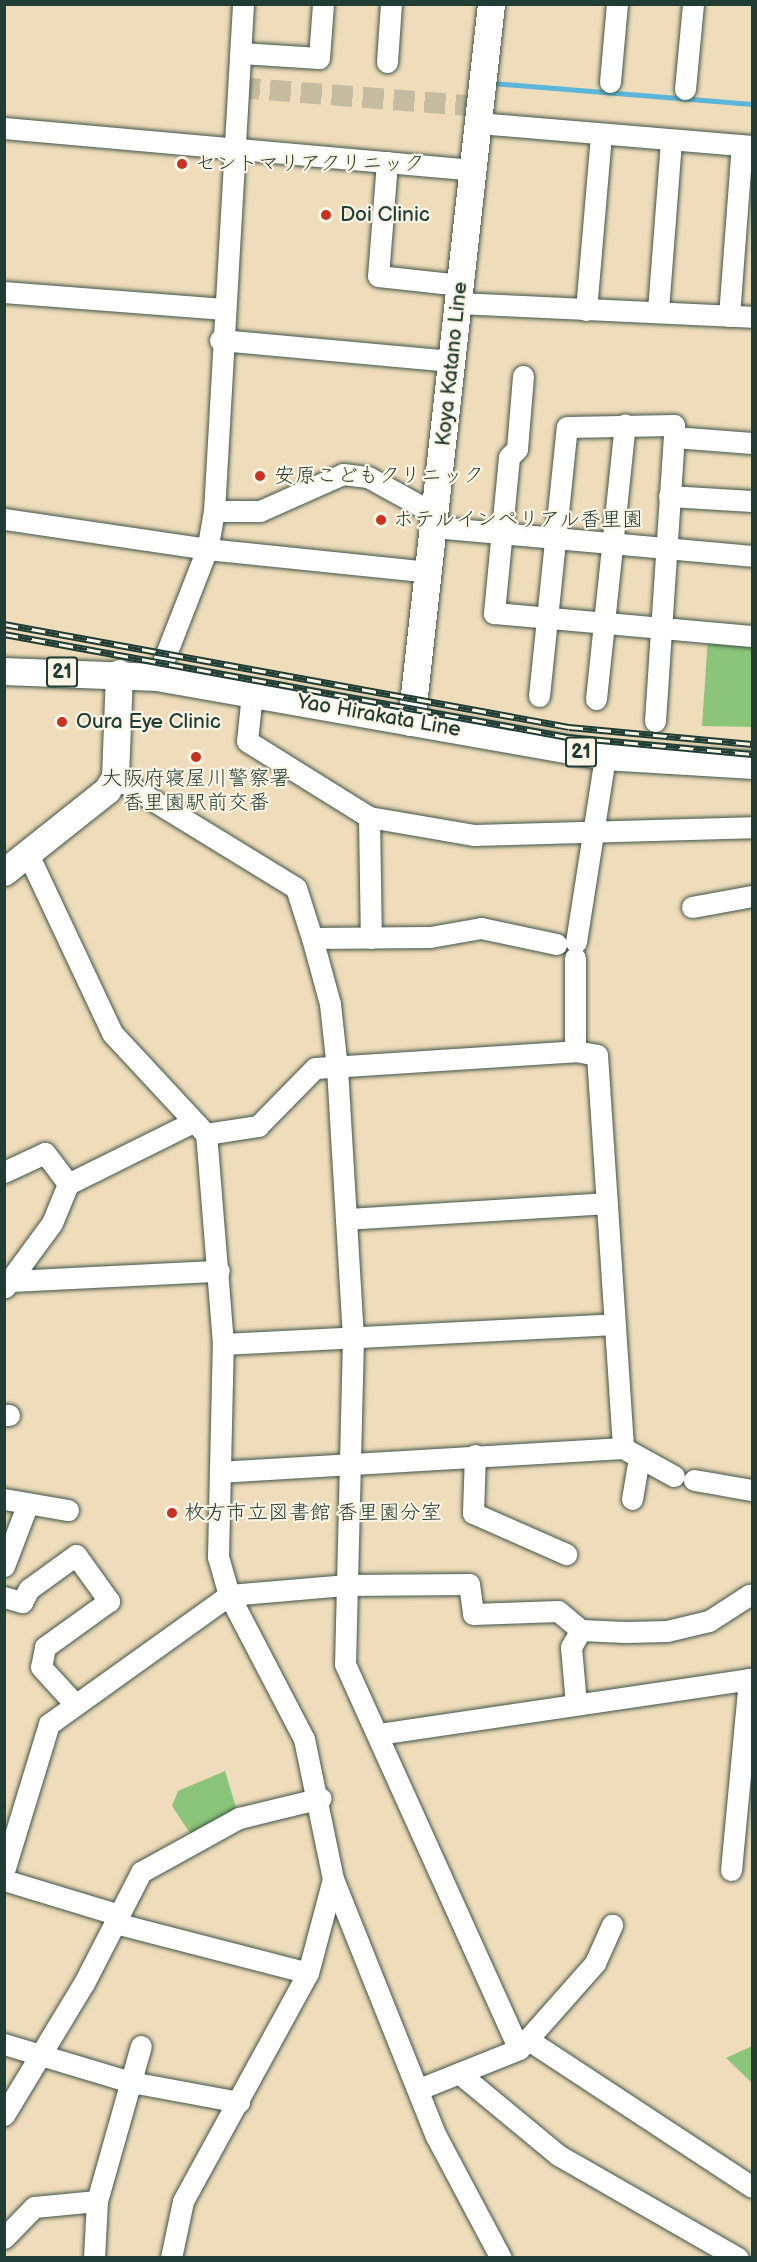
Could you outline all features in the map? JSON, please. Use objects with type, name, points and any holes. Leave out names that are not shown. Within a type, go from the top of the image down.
[{"type":"main road","name":"Koya Katano Line","points":[[411,723],[491,4]]},
{"type":"main road","name":"Yao Hirakata Line","points":[[4,671],[119,673],[157,677],[606,756],[753,765]]},
{"type":"main road","points":[[4,872],[107,790],[115,777],[119,673]]},
{"type":"street","points":[[157,677],[207,549],[214,511],[220,340],[236,148],[243,4]]},
{"type":"street","points":[[241,53],[319,58],[323,4]]},
{"type":"street","points":[[387,63],[392,4]]},
{"type":"street","points":[[610,82],[617,4]]},
{"type":"street","points":[[685,88],[693,4]]},
{"type":"street","points":[[478,123],[748,146],[729,316]]},
{"type":"street","points":[[4,128],[473,170]]},
{"type":"street","points":[[586,310],[601,135]]},
{"type":"street","points":[[658,310],[671,140]]},
{"type":"street","points":[[387,162],[378,276],[460,294],[586,310],[658,310],[753,317]]},
{"type":"street","points":[[4,292],[223,309]]},
{"type":"street","points":[[220,340],[452,361]]},
{"type":"street","points":[[523,376],[500,532],[494,613],[753,636]]},
{"type":"street","points":[[596,699],[625,425]]},
{"type":"street","points":[[540,696],[567,428],[674,425],[655,721]]},
{"type":"street","points":[[674,436],[753,443]]},
{"type":"street","points":[[214,511],[260,511],[343,474],[368,477],[435,520],[500,532],[753,556]]},
{"type":"street","points":[[669,496],[753,501]]},
{"type":"street","points":[[4,519],[207,549],[429,572]]},
{"type":"street","points":[[252,693],[248,741],[369,817],[474,835],[753,827]]},
{"type":"street","points":[[575,1051],[569,948],[595,832],[606,756]]},
{"type":"street","points":[[115,777],[296,888],[330,1004],[337,1068],[353,1338],[351,1463],[345,1585],[345,1664],[523,2044],[753,2187]]},
{"type":"street","points":[[369,817],[371,938]]},
{"type":"street","points":[[27,852],[112,1033],[199,1128],[219,1272],[223,1344],[222,1472],[218,1557],[229,1595],[304,1739],[321,1798],[333,1879],[436,2136],[501,2258]]},
{"type":"street","points":[[692,907],[753,896]]},
{"type":"street","points":[[312,938],[430,937],[481,928],[569,948]]},
{"type":"street","points":[[8,1285],[52,1223],[68,1184],[199,1128],[258,1126],[315,1068],[575,1051],[597,1055],[614,1324],[631,1453],[632,1499]]},
{"type":"street","points":[[4,1172],[45,1153],[68,1184]]},
{"type":"street","points":[[346,1219],[607,1203]]},
{"type":"street","points":[[8,1285],[219,1272]]},
{"type":"street","points":[[223,1344],[614,1324]]},
{"type":"street","points":[[222,1472],[475,1455],[631,1453],[684,1478],[753,1490]]},
{"type":"street","points":[[475,1455],[473,1513],[566,1554]]},
{"type":"street","points":[[4,1499],[68,1510]]},
{"type":"street","points":[[4,1566],[28,1503]]},
{"type":"street","points":[[4,1597],[21,1602],[29,1589],[76,1555],[109,1601],[45,1647],[41,1667],[75,1704]]},
{"type":"street","points":[[4,1872],[49,1724],[229,1595],[345,1585],[469,1584],[472,1614],[558,1611],[581,1630],[667,1631],[709,1621],[749,1595]]},
{"type":"street","points":[[576,1704],[571,1647],[581,1630]]},
{"type":"street","points":[[378,1734],[751,1679],[731,1870]]},
{"type":"street","points":[[4,2115],[117,1919],[141,1872],[239,1818],[321,1798]]},
{"type":"street","points":[[171,2258],[183,2201],[308,1973],[333,1879]]},
{"type":"street","points":[[4,1880],[117,1919],[308,1973]]},
{"type":"street","points":[[419,2089],[523,2044],[595,1962],[612,1925]]},
{"type":"street","points":[[4,2044],[131,2082],[239,2102]]},
{"type":"street","points":[[94,2258],[97,2201],[141,2046]]},
{"type":"street","points":[[459,2073],[558,2155],[738,2258]]},
{"type":"street","points":[[4,2238],[34,2207],[97,2201]]},
{"type":"green space","points":[[708,637],[752,640],[752,727],[702,726]]},
{"type":"green space","points":[[225,1771],[238,1814],[196,1842],[172,1806],[178,1791]]},
{"type":"green space","points":[[752,2046],[752,2083],[726,2058]]},
{"type":"waterway","points":[[492,83],[752,104]]},
{"type":"tunnel","points":[[239,87],[480,106]]},
{"type":"railway","points":[[4,624],[569,727],[752,744]]},
{"type":"railway","points":[[4,634],[568,737],[752,754]]},
{"type":"place","name":"セントマリアクリニック","points":[[182,164]]},
{"type":"place","name":"Doi Clinic","points":[[326,215]]},
{"type":"place","name":"安原こどもクリニック","points":[[260,476]]},
{"type":"place","name":"ホテルインペリアル香里園","points":[[381,520]]},
{"type":"place","name":"Oura Eye Clinic","points":[[62,722]]},
{"type":"place","name":"大阪府寝屋川警察署 香里園駅前交番","points":[[196,757]]},
{"type":"place","name":"枚方市立図書館 香里園分室","points":[[172,1513]]}]
